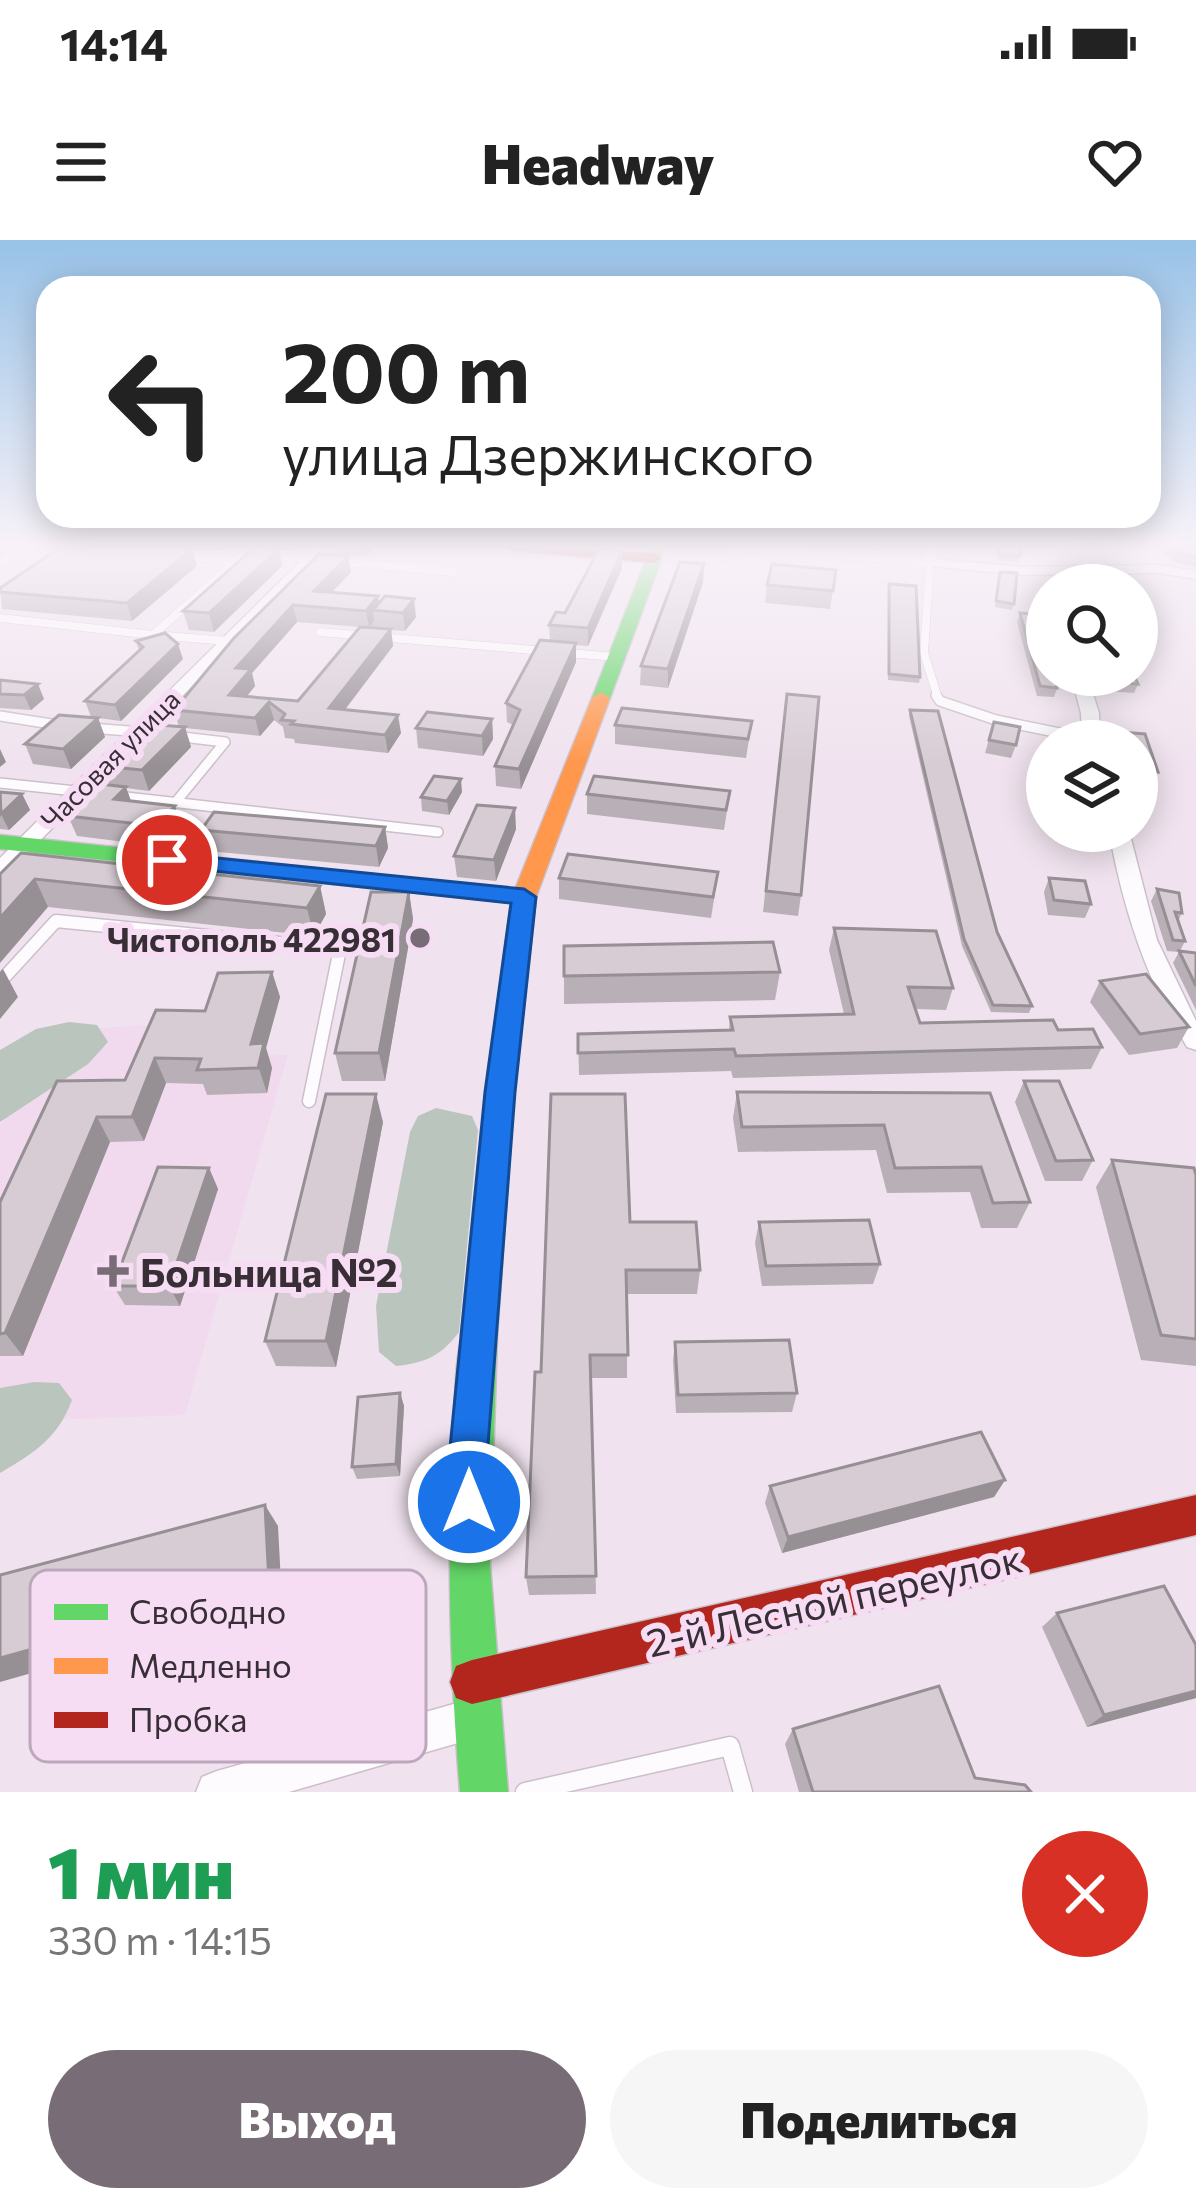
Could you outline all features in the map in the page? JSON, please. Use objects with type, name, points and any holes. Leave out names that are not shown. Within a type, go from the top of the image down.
[{"type":"main road","points":[[484,1792],[474,1700],[468,1458],[500,1092],[524,897],[630,619]]},
{"type":"main road","points":[[12,844],[524,897]]},
{"type":"main road","name":"2-й Лесной переулок","points":[[474,1700],[1196,1515]]},
{"type":"street","name":"Часовая улица","points":[[0,870],[12,844],[78,792],[251,619]]},
{"type":"street","points":[[1123,852],[1130,894],[1154,967],[1196,1041]]},
{"type":"street","points":[[426,1717],[474,1700]]},
{"type":"street","points":[[217,1792],[301,1762]]},
{"type":"lane","points":[[4,619],[229,641]]},
{"type":"lane","points":[[153,635],[170,619]]},
{"type":"lane","points":[[922,619],[931,684],[940,701],[1026,727]]},
{"type":"lane","points":[[320,632],[616,657]]},
{"type":"lane","points":[[0,716],[225,742],[175,803]]},
{"type":"lane","points":[[0,783],[438,832]]},
{"type":"lane","points":[[0,982],[56,921],[340,949],[309,1101]]},
{"type":"lane","points":[[525,1792],[730,1746],[743,1792]]},
{"type":"shaded area","points":[[69,1022],[97,1025],[108,1042],[88,1064],[0,1122],[0,1050],[36,1029]]},
{"type":"shaded area","name":"Больница №2","points":[[172,1023],[203,1054],[288,1055],[185,1415],[0,1422],[0,1126],[74,1030]]},
{"type":"shaded area","points":[[436,1108],[472,1116],[478,1130],[459,1332],[432,1357],[396,1366],[379,1352],[376,1306],[410,1132],[418,1116]]},
{"type":"shaded area","points":[[59,1383],[72,1400],[44,1443],[0,1473],[0,1388]]},
{"type":"building","points":[[253,619],[280,619],[236,668],[251,669],[229,695],[298,701],[360,627],[391,629],[329,708],[398,715],[385,735],[291,724],[294,721],[281,720],[285,714],[269,702],[255,718],[174,710]]},
{"type":"building","points":[[552,619],[592,619],[588,628],[549,625]]},
{"type":"building","points":[[658,619],[685,619],[668,669],[641,666]]},
{"type":"building","points":[[889,619],[917,619],[920,677],[889,674]]},
{"type":"building","points":[[165,633],[178,644],[115,705],[85,701],[143,647],[136,641]]},
{"type":"building","points":[[540,640],[576,643],[519,769],[495,766],[520,710],[506,703]]},
{"type":"building","points":[[0,680],[38,684],[24,695],[0,694]]},
{"type":"building","points":[[787,694],[819,697],[801,895],[766,891]]},
{"type":"building","points":[[622,708],[752,721],[748,739],[615,725]]},
{"type":"building","points":[[910,710],[938,711],[997,932],[1032,1006],[993,1005],[964,939]]},
{"type":"building","points":[[427,712],[492,719],[482,736],[416,728]]},
{"type":"building","points":[[59,715],[98,718],[63,749],[25,744]]},
{"type":"building","points":[[994,722],[1020,727],[1016,745],[989,740]]},
{"type":"building","points":[[146,724],[185,727],[142,770],[102,766]]},
{"type":"building","points":[[434,776],[461,779],[447,801],[421,797]]},
{"type":"building","points":[[594,776],[730,791],[726,810],[587,794]]},
{"type":"building","points":[[100,784],[126,787],[114,799],[175,806],[157,826],[68,816]]},
{"type":"building","points":[[0,792],[22,794],[1,814]]},
{"type":"building","points":[[477,805],[515,808],[494,860],[454,856]]},
{"type":"building","points":[[214,812],[385,827],[376,846],[201,830]]},
{"type":"building","points":[[21,853],[320,886],[307,908],[35,879],[0,918],[0,874]]},
{"type":"building","points":[[568,854],[718,872],[713,897],[559,878]]},
{"type":"building","points":[[1049,878],[1085,881],[1091,904],[1054,900]]},
{"type":"building","points":[[1157,889],[1179,893],[1182,913],[1175,912],[1185,941],[1173,940]]},
{"type":"building","points":[[371,892],[409,892],[379,1053],[335,1053]]},
{"type":"building","points":[[834,928],[936,931],[953,988],[908,987],[920,1023],[1053,1020],[1058,1030],[1093,1029],[1102,1047],[736,1056],[734,1049],[578,1053],[578,1034],[733,1030],[730,1017],[854,1014]]},
{"type":"building","points":[[773,942],[780,972],[564,976],[564,946]]},
{"type":"building","points":[[1179,951],[1196,953],[1196,986]]},
{"type":"building","points":[[272,972],[251,1044],[264,1043],[258,1068],[197,1070],[201,1059],[155,1058],[132,1117],[97,1117],[5,1333],[0,1334],[0,1202],[57,1081],[125,1080],[156,1010],[205,1011],[218,973]]},
{"type":"building","points":[[1146,974],[1189,1027],[1140,1034],[1100,981]]},
{"type":"building","points":[[1024,1081],[1059,1081],[1093,1160],[1056,1161]]},
{"type":"building","points":[[737,1092],[990,1093],[1030,1202],[993,1203],[981,1167],[895,1168],[884,1125],[742,1127]]},
{"type":"building","points":[[326,1094],[376,1094],[326,1341],[265,1341]]},
{"type":"building","points":[[551,1094],[625,1094],[630,1222],[696,1222],[700,1270],[626,1270],[628,1355],[590,1355],[596,1576],[526,1577],[535,1372],[541,1372]]},
{"type":"building","points":[[1112,1160],[1194,1168],[1196,1339],[1161,1335]]},
{"type":"building","points":[[158,1167],[209,1168],[169,1286],[113,1286]]},
{"type":"building","points":[[869,1220],[880,1264],[766,1266],[759,1222]]},
{"type":"building","points":[[789,1340],[797,1393],[678,1395],[675,1342]]},
{"type":"building","points":[[400,1393],[396,1464],[352,1467],[358,1397]]},
{"type":"building","points":[[981,1432],[1005,1480],[788,1537],[770,1486]]},
{"type":"building","points":[[265,1505],[268,1570],[30,1570],[30,1650],[0,1658],[0,1575]]},
{"type":"building","points":[[1164,1586],[1196,1645],[1196,1691],[1104,1715],[1057,1613]]},
{"type":"building","points":[[939,1686],[975,1778],[1025,1785],[1031,1792],[813,1792],[793,1729]]},
{"type":"traffic: fast","points":[[601,698],[631,619]]},
{"type":"traffic: fast","points":[[0,842],[524,897]]},
{"type":"traffic: fast","points":[[479,1335],[470,1564],[484,1792]]},
{"type":"traffic: slow","points":[[479,1335],[500,1092],[524,897],[601,698]]},
{"type":"traffic: jam","points":[[472,1682],[1196,1515]]},
{"type":"place","name":"Чистополь 422981","points":[[420,938]]},
{"type":"place","name":"Больница №2","points":[[113,1271]]},
{"type":"route","points":[[167,860],[524,897],[500,1092],[468,1458],[469,1502]]}]
